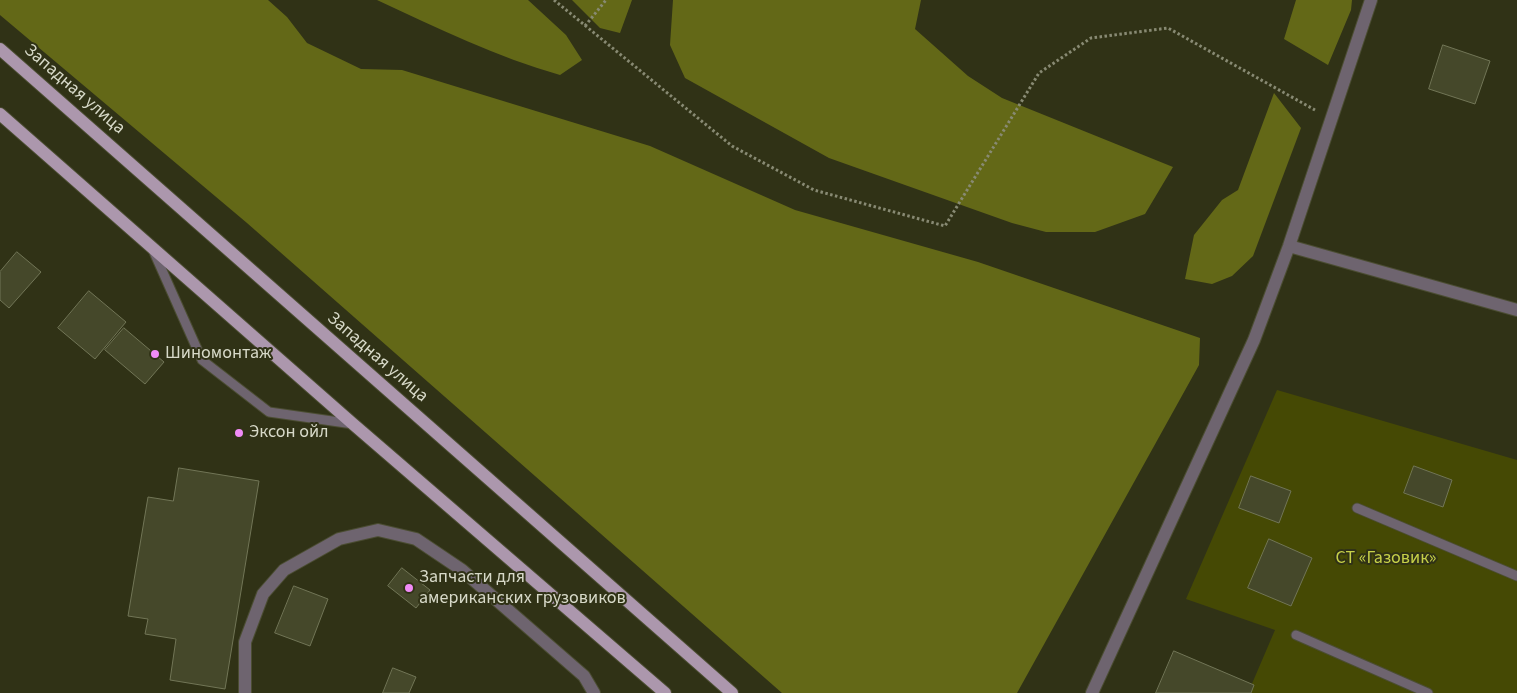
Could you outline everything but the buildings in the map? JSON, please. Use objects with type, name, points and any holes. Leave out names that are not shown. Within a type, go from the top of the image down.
[{"type":"main road","name":"Западная улица","points":[[0,48],[732,693]]},
{"type":"main road","points":[[0,114],[353,424],[664,693]]},
{"type":"street","points":[[1092,693],[1254,340],[1289,246],[1370,0]]},
{"type":"street","points":[[1289,246],[1517,310]]},
{"type":"street","points":[[245,693],[245,642],[263,594],[284,570],[339,539],[378,530],[416,539],[462,570],[584,676],[594,693]]},
{"type":"lane","points":[[152,248],[202,360],[269,412],[353,424]]},
{"type":"lane","points":[[1357,508],[1517,576]]},
{"type":"lane","points":[[1296,635],[1428,693]]},
{"type":"path","points":[[554,0],[732,146],[814,190],[945,226],[1039,73],[1091,38],[1168,28],[1331,119]]},
{"type":"path","points":[[585,26],[606,0]]},
{"type":"green space","name":"СТ «Газовик»","points":[[1277,390],[1517,460],[1517,693],[1248,693],[1275,630],[1186,599]]},
{"type":"shaded area","points":[[0,0],[268,0],[287,17],[307,43],[361,69],[402,70],[650,146],[795,210],[978,262],[1200,338],[1199,365],[1017,693],[782,693],[247,223],[0,15]]},
{"type":"shaded area","points":[[377,0],[528,0],[566,35],[582,60],[560,75],[490,51]]},
{"type":"shaded area","points":[[572,0],[632,0],[620,33],[600,28]]},
{"type":"shaded area","points":[[673,0],[921,0],[915,29],[968,76],[1002,98],[1173,167],[1145,214],[1095,232],[1046,232],[1012,223],[829,158],[685,78],[670,45]]},
{"type":"shaded area","points":[[1296,0],[1352,0],[1351,10],[1328,65],[1284,39]]},
{"type":"shaded area","points":[[1274,93],[1301,128],[1253,256],[1232,276],[1212,284],[1185,279],[1194,235],[1222,200],[1238,190]]},
{"type":"place","name":"Шиномонтаж","points":[[155,354]]},
{"type":"place","name":"Эксон ойл","points":[[239,433]]},
{"type":"place","name":"Запчасти для американских грузовиков","points":[[409,588]]}]
